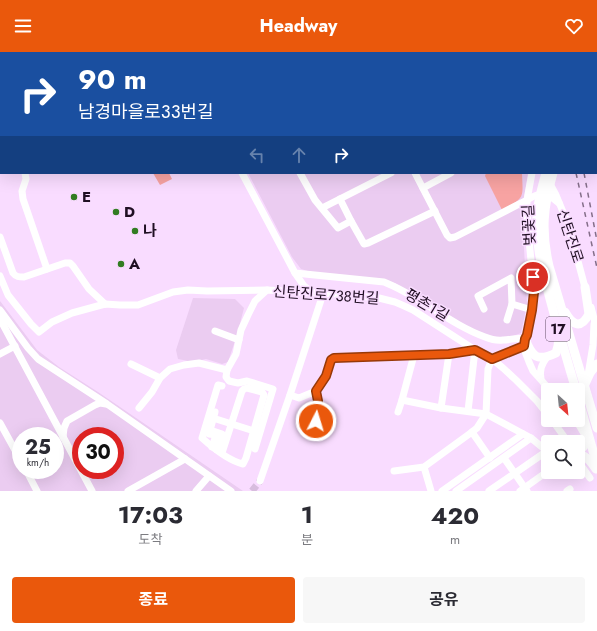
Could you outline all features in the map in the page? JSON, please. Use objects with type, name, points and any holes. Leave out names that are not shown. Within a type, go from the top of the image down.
[{"type":"main road","name":"신탄진로","points":[[544,174],[537,214],[539,253],[560,303],[581,383]]},
{"type":"main road","name":"신탄진로","points":[[553,174],[547,193],[544,214],[546,267],[559,334],[581,383]]},
{"type":"main road","points":[[560,303],[567,316],[572,321],[576,324],[584,322],[589,314],[585,287]]},
{"type":"main road","points":[[524,345],[536,356],[547,357],[556,353],[559,334]]},
{"type":"main road","points":[[583,383],[597,364]]},
{"type":"main road","name":"신탄진로","points":[[585,394],[597,428]]},
{"type":"main road","points":[[585,422],[597,464]]},
{"type":"main road","points":[[585,457],[590,460],[597,470]]},
{"type":"street","points":[[25,174],[26,179],[22,191],[23,198],[47,269]]},
{"type":"street","points":[[243,174],[295,273],[304,286],[312,292]]},
{"type":"street","points":[[301,174],[315,200],[338,228],[351,222]]},
{"type":"street","points":[[322,208],[390,174]]},
{"type":"street","points":[[416,174],[447,235],[450,238],[455,237],[534,196],[543,194],[549,195],[559,203]]},
{"type":"street","points":[[423,188],[449,174]]},
{"type":"street","name":"벚꽃길","points":[[524,345],[532,310],[534,292],[528,229],[527,200],[532,181],[532,174]]},
{"type":"street","name":"신탄진로","points":[[545,174],[552,186],[568,224],[597,330]]},
{"type":"street","points":[[532,181],[545,183],[552,186]]},
{"type":"street","points":[[340,199],[364,244],[435,211]]},
{"type":"street","points":[[0,237],[12,273],[15,276],[24,277],[65,263],[70,263],[89,289],[105,304]]},
{"type":"street","name":"평촌1길","points":[[295,273],[384,282],[396,287],[457,323],[486,338],[503,340],[517,338],[524,345]]},
{"type":"street","points":[[0,276],[8,295],[39,332],[52,322],[72,313],[105,304],[120,306],[138,305],[173,292],[188,290],[267,290]]},
{"type":"street","points":[[484,309],[478,296],[511,278],[512,304],[507,320]]},
{"type":"street","name":"신탄진로738번길","points":[[227,370],[236,354],[241,330],[248,315],[255,301],[267,290],[312,292],[378,298],[395,302],[413,310],[475,350],[492,359],[516,380],[541,406]]},
{"type":"street","points":[[260,481],[324,294]]},
{"type":"street","points":[[512,304],[532,310]]},
{"type":"street","points":[[0,310],[38,359],[107,404],[231,491]]},
{"type":"street","points":[[0,319],[58,427]]},
{"type":"street","points":[[583,383],[593,345],[594,320]]},
{"type":"street","points":[[216,331],[239,340]]},
{"type":"street","points":[[394,471],[424,467],[476,428],[486,414],[488,369],[492,359],[524,345],[528,362],[542,381]]},
{"type":"street","points":[[0,354],[14,346]]},
{"type":"street","points":[[290,395],[299,398],[316,391],[326,376],[331,360],[334,358],[449,354],[475,350],[468,412]]},
{"type":"street","points":[[441,408],[449,354]]},
{"type":"street","points":[[398,412],[414,355]]},
{"type":"street","points":[[542,381],[540,370],[542,363],[547,357]]},
{"type":"street","points":[[131,364],[160,378]]},
{"type":"street","points":[[139,408],[152,392],[160,378],[170,369],[184,365],[199,364],[227,370],[226,377],[229,381],[238,383],[247,381],[273,389],[255,449]]},
{"type":"street","points":[[217,450],[216,435],[209,434],[215,418],[222,386],[228,379]]},
{"type":"street","points":[[217,450],[232,424],[242,391],[247,388],[262,392],[264,397],[246,458],[243,464],[238,463],[217,450],[202,438],[218,385],[222,386]]},
{"type":"street","points":[[316,391],[318,401],[314,416],[316,421]]},
{"type":"street","points":[[402,400],[441,408],[486,414],[531,438],[541,447]]},
{"type":"street","points":[[64,428],[67,421],[95,405],[100,403],[107,404]]},
{"type":"street","points":[[215,418],[254,432]]},
{"type":"street","points":[[0,423],[12,445]]},
{"type":"street","points":[[580,427],[594,453]]},
{"type":"street","points":[[472,432],[490,458]]},
{"type":"street","points":[[442,491],[523,434]]},
{"type":"street","points":[[585,447],[587,442],[586,437]]},
{"type":"street","points":[[456,491],[531,438]]},
{"type":"street","points":[[64,439],[92,491]]},
{"type":"street","points":[[489,491],[541,456]]},
{"type":"street","points":[[504,458],[524,490],[541,477]]},
{"type":"street","points":[[132,490],[185,459]]},
{"type":"street","points":[[424,467],[430,491]]},
{"type":"street","points":[[585,470],[590,478]]},
{"type":"street","points":[[196,491],[209,476]]},
{"type":"street","points":[[31,479],[37,491]]},
{"type":"shaded area","points":[[154,174],[170,174],[172,179],[160,185]]},
{"type":"shaded area","points":[[249,174],[528,174],[522,210],[527,304],[521,333],[513,336],[495,339],[472,330],[395,283],[311,272],[301,269],[292,257]]},
{"type":"shaded area","points":[[486,174],[522,174],[523,188],[521,196],[515,202],[502,210],[485,176]]},
{"type":"shaded area","points":[[193,298],[235,299],[244,308],[228,362],[222,364],[206,359],[193,362],[178,359],[176,350]]},
{"type":"shaded area","points":[[0,301],[37,350],[59,367],[243,491],[0,491]]},
{"type":"tunnel","points":[[252,491],[260,481]]},
{"type":"railway","points":[[576,174],[597,268]]},
{"type":"railway","points":[[584,174],[597,241]]},
{"type":"place","name":"E","points":[[74,197]]},
{"type":"place","name":"D","points":[[116,212]]},
{"type":"place","name":"나","points":[[135,231]]},
{"type":"place","name":"A","points":[[121,264]]},
{"type":"route","points":[[316,421],[314,416],[318,401],[316,391],[326,376],[331,360],[334,358],[449,354],[475,350],[492,359],[524,346],[532,310],[534,292],[533,277]]}]
